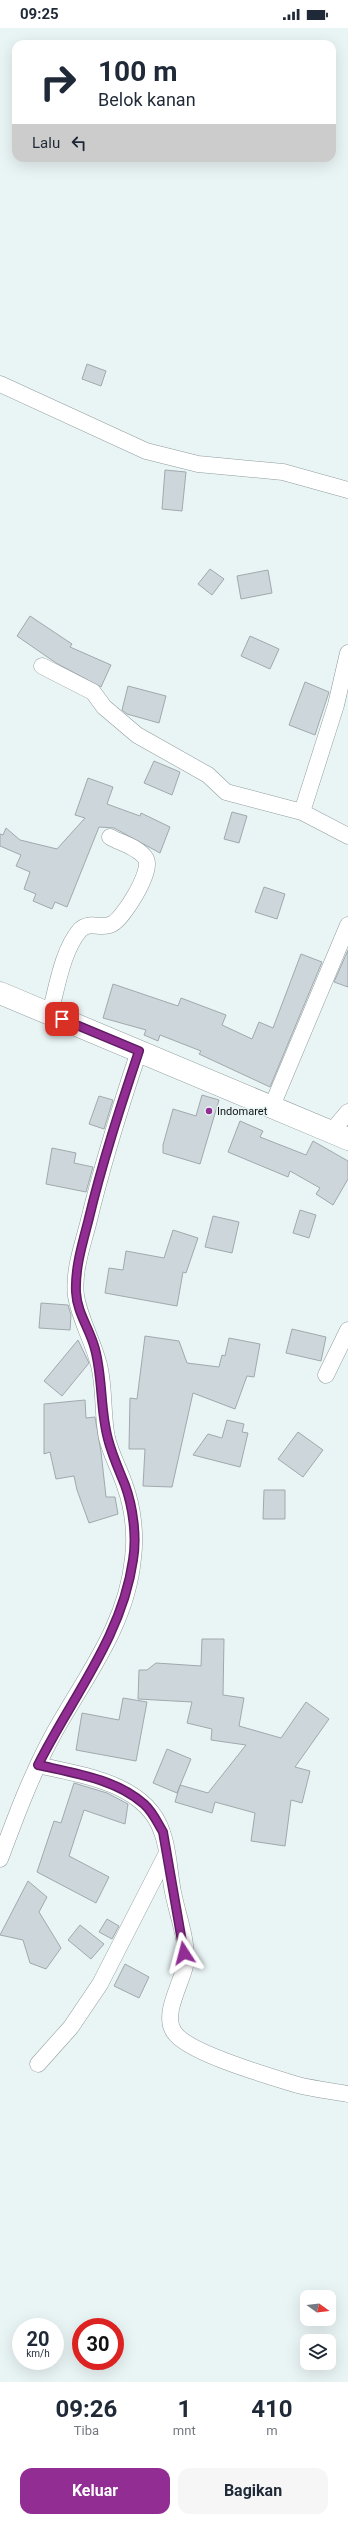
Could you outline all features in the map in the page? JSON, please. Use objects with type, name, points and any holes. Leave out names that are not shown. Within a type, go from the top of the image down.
[{"type":"main road","points":[[0,993],[340,1135]]},
{"type":"street","points":[[0,384],[146,451],[165,457],[198,464],[283,472],[348,490]]},
{"type":"street","points":[[302,812],[342,708],[348,653]]},
{"type":"street","points":[[42,666],[93,692],[104,707],[137,736],[208,775],[226,792],[302,812],[348,836]]},
{"type":"street","points":[[50,1014],[69,953],[79,932],[91,924],[106,926],[114,924],[128,906],[148,870],[146,858],[139,851],[110,837]]},
{"type":"street","points":[[272,1106],[348,925]]},
{"type":"street","points":[[0,1859],[26,1790],[38,1765],[54,1734],[107,1646],[123,1605],[134,1559],[134,1528],[130,1506],[126,1487],[107,1438],[100,1368],[95,1350],[80,1314],[76,1294],[76,1273],[104,1156],[139,1051]]},
{"type":"street","points":[[340,1135],[348,1112]]},
{"type":"street","points":[[326,1375],[348,1330]]},
{"type":"street","points":[[38,1765],[89,1777],[126,1791],[145,1804],[154,1814],[163,1832],[166,1855],[184,1943],[185,1963],[172,2009],[170,2022],[173,2031],[180,2040],[200,2051],[298,2085],[348,2094]]},
{"type":"street","points":[[38,2064],[71,2027],[100,1984],[166,1855]]},
{"type":"building","points":[[87,364],[106,371],[101,386],[82,379]]},
{"type":"building","points":[[165,470],[186,472],[182,511],[162,509]]},
{"type":"building","points":[[210,569],[224,579],[212,595],[198,584]]},
{"type":"building","points":[[268,570],[272,593],[241,599],[237,576]]},
{"type":"building","points":[[30,616],[72,644],[70,647],[111,665],[101,687],[56,663],[17,636]]},
{"type":"building","points":[[250,636],[279,649],[270,669],[241,656]]},
{"type":"building","points":[[305,682],[329,692],[315,735],[289,725]]},
{"type":"building","points":[[128,686],[166,696],[159,723],[127,714],[122,710]]},
{"type":"building","points":[[154,761],[180,772],[172,795],[144,783]]},
{"type":"building","points":[[88,778],[113,787],[107,804],[140,816],[141,813],[170,827],[160,853],[114,828],[99,827],[67,907],[55,902],[52,909],[33,901],[36,894],[24,889],[30,872],[16,866],[21,855],[0,846],[0,834],[3,835],[6,828],[20,840],[57,849],[85,818],[75,815]]},
{"type":"building","points":[[232,812],[247,816],[239,843],[224,839]]},
{"type":"building","points":[[264,887],[285,894],[277,919],[255,912]]},
{"type":"building","points":[[348,950],[348,987],[334,982]]},
{"type":"building","points":[[301,954],[322,962],[270,1087],[199,1054],[201,1051],[160,1035],[158,1041],[144,1035],[146,1030],[103,1018],[113,984],[178,1006],[181,998],[226,1015],[222,1025],[252,1039],[259,1022],[273,1028]]},
{"type":"building","points":[[202,1095],[219,1100],[200,1164],[163,1153],[163,1145],[173,1109],[196,1116]]},
{"type":"building","points":[[99,1096],[113,1100],[104,1129],[89,1124]]},
{"type":"building","points":[[240,1121],[263,1131],[260,1137],[306,1155],[313,1141],[348,1161],[348,1179],[333,1205],[316,1194],[320,1188],[290,1171],[288,1177],[228,1152]]},
{"type":"building","points":[[52,1148],[76,1153],[74,1163],[93,1167],[86,1192],[46,1184]]},
{"type":"building","points":[[300,1210],[316,1215],[309,1238],[293,1233]]},
{"type":"building","points":[[213,1216],[239,1222],[232,1253],[205,1247]]},
{"type":"building","points":[[173,1230],[198,1238],[186,1273],[183,1272],[177,1306],[105,1293],[109,1268],[123,1270],[126,1251],[164,1258]]},
{"type":"building","points":[[41,1303],[68,1305],[71,1315],[70,1330],[39,1328]]},
{"type":"building","points":[[292,1329],[326,1337],[321,1361],[286,1353]]},
{"type":"building","points":[[145,1336],[179,1341],[187,1363],[219,1367],[222,1355],[225,1356],[229,1338],[260,1344],[254,1377],[247,1376],[235,1409],[193,1393],[172,1487],[143,1486],[145,1449],[129,1449],[130,1398],[137,1399]]},
{"type":"building","points":[[78,1340],[89,1363],[62,1396],[44,1381]]},
{"type":"building","points":[[85,1400],[86,1418],[95,1417],[106,1497],[115,1497],[118,1514],[89,1523],[77,1490],[74,1476],[56,1479],[50,1452],[44,1454],[44,1404]]},
{"type":"building","points":[[227,1420],[244,1424],[242,1432],[248,1433],[240,1467],[193,1455],[208,1434],[222,1438]]},
{"type":"building","points":[[298,1432],[323,1450],[303,1477],[278,1459]]},
{"type":"building","points":[[264,1490],[285,1490],[285,1519],[263,1519]]},
{"type":"building","points":[[202,1639],[224,1639],[223,1695],[244,1698],[239,1726],[281,1738],[306,1702],[329,1719],[295,1767],[310,1771],[302,1803],[291,1800],[285,1846],[251,1841],[255,1813],[215,1802],[212,1813],[175,1802],[180,1785],[208,1793],[246,1745],[211,1740],[212,1729],[187,1723],[192,1702],[138,1699],[139,1670],[147,1670],[156,1663],[201,1666]]},
{"type":"building","points":[[123,1698],[147,1702],[136,1761],[76,1750],[82,1713],[119,1720]]},
{"type":"building","points":[[167,1749],[191,1759],[177,1793],[153,1783]]},
{"type":"building","points":[[74,1783],[107,1793],[128,1804],[125,1824],[84,1810],[69,1856],[109,1877],[96,1903],[37,1872],[54,1821],[61,1823]]},
{"type":"building","points":[[28,1881],[47,1897],[39,1912],[61,1948],[46,1969],[30,1963],[23,1940],[0,1935]]},
{"type":"building","points":[[107,1919],[119,1926],[112,1939],[99,1932]]},
{"type":"building","points":[[80,1925],[104,1944],[91,1959],[68,1940]]},
{"type":"building","points":[[125,1964],[149,1977],[139,1998],[114,1986]]},
{"type":"place","name":"Indomaret","points":[[209,1111]]},
{"type":"route","points":[[62,1019],[139,1051],[104,1156],[76,1273],[76,1294],[80,1314],[95,1350],[100,1368],[107,1438],[114,1461],[126,1487],[130,1506],[134,1528],[134,1559],[123,1605],[107,1646],[54,1734],[38,1765],[89,1777],[126,1791],[145,1804],[154,1814],[163,1832],[170,1877],[184,1943],[184,1953]]}]
